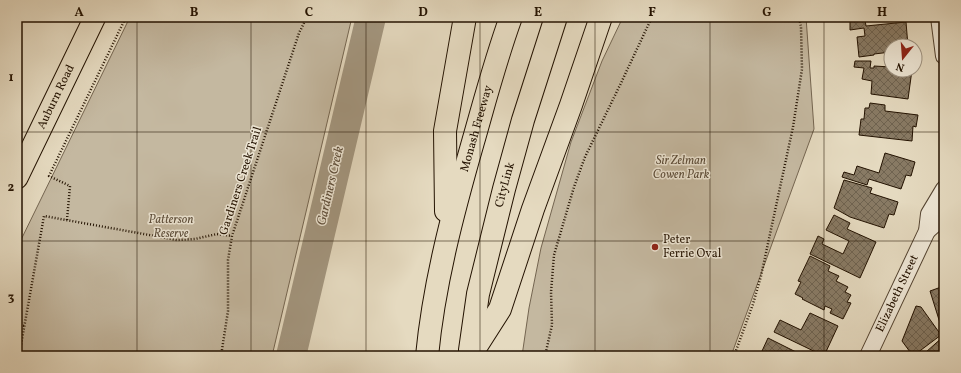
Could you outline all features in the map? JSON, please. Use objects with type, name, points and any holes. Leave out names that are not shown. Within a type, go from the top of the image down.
[{"type":"highway","points":[[426,356],[446,242],[445,130],[465,17]]},
{"type":"highway","name":"Monash Freeway","points":[[446,242],[477,126],[511,17]]},
{"type":"highway","name":"CityLink","points":[[470,356],[478,294],[504,189],[523,120],[556,17]]},
{"type":"highway","points":[[470,356],[500,310],[532,209],[601,17]]},
{"type":"main road","name":"Auburn Road","points":[[17,178],[95,17]]},
{"type":"street","points":[[939,17],[944,56]]},
{"type":"street","name":"Elizabeth Street","points":[[868,356],[927,231],[929,214],[944,188]]},
{"type":"street","name":"Elizabeth Street","points":[[927,231],[944,216]]},
{"type":"path","points":[[67,220],[70,186],[49,176],[126,17]]},
{"type":"path","name":"Gardiners Creek Trail","points":[[221,356],[228,311],[228,260],[232,236],[299,33],[308,17]]},
{"type":"path","points":[[545,356],[552,325],[551,292],[554,255],[574,187],[585,157],[652,17]]},
{"type":"path","points":[[734,356],[753,304],[761,276],[793,126],[802,69],[799,17]]},
{"type":"path","points":[[19,356],[44,216],[177,240],[195,239],[217,234],[232,236]]},
{"type":"path","points":[[17,325],[25,326]]},
{"type":"green space","name":"Patterson Reserve","points":[[130,17],[352,17],[272,356],[17,356],[17,248]]},
{"type":"green space","name":"Sir Zelman Cowen Park","points":[[623,17],[806,17],[814,129],[731,356],[522,356],[529,308],[541,248],[571,142],[602,61]]},
{"type":"building","points":[[865,20],[866,26],[906,22],[907,38],[883,38],[883,53],[859,57],[857,37],[865,36],[864,28],[850,30],[850,21]]},
{"type":"building","points":[[855,61],[871,61],[870,68],[874,68],[874,66],[883,67],[883,78],[911,78],[908,99],[871,94],[872,81],[862,79],[864,68],[854,67]]},
{"type":"building","points":[[870,103],[885,105],[885,111],[918,115],[916,127],[913,126],[912,141],[859,135],[861,119],[864,119],[865,108],[869,108]]},
{"type":"building","points":[[885,153],[915,162],[911,176],[906,175],[901,189],[869,179],[867,185],[842,177],[844,172],[854,175],[857,166],[879,173]]},
{"type":"building","points":[[844,180],[872,188],[870,193],[898,202],[894,215],[889,214],[884,228],[850,217],[834,208]]},
{"type":"building","points":[[834,215],[850,223],[847,229],[876,242],[860,278],[810,254],[818,236],[824,239],[822,244],[843,254],[849,241],[826,230]]},
{"type":"building","points":[[810,256],[830,266],[828,271],[839,276],[836,281],[848,287],[845,292],[851,295],[847,302],[851,303],[843,319],[830,313],[832,309],[825,306],[824,310],[795,294],[801,282],[798,281]]},
{"type":"building","points":[[944,286],[944,322],[940,323],[930,291]]},
{"type":"building","points":[[916,306],[921,307],[941,335],[913,356],[902,341]]},
{"type":"building","points":[[810,313],[838,326],[824,356],[774,332],[780,320],[801,330]]},
{"type":"building","points":[[944,336],[944,356],[929,356],[926,352]]},
{"type":"building","points":[[768,338],[804,356],[765,356],[766,353],[762,351]]},
{"type":"waterway","name":"Gardiners Creek","points":[[291,356],[371,17]]},
{"type":"place","name":"Peter Ferrie Oval","points":[[655,247]]}]
